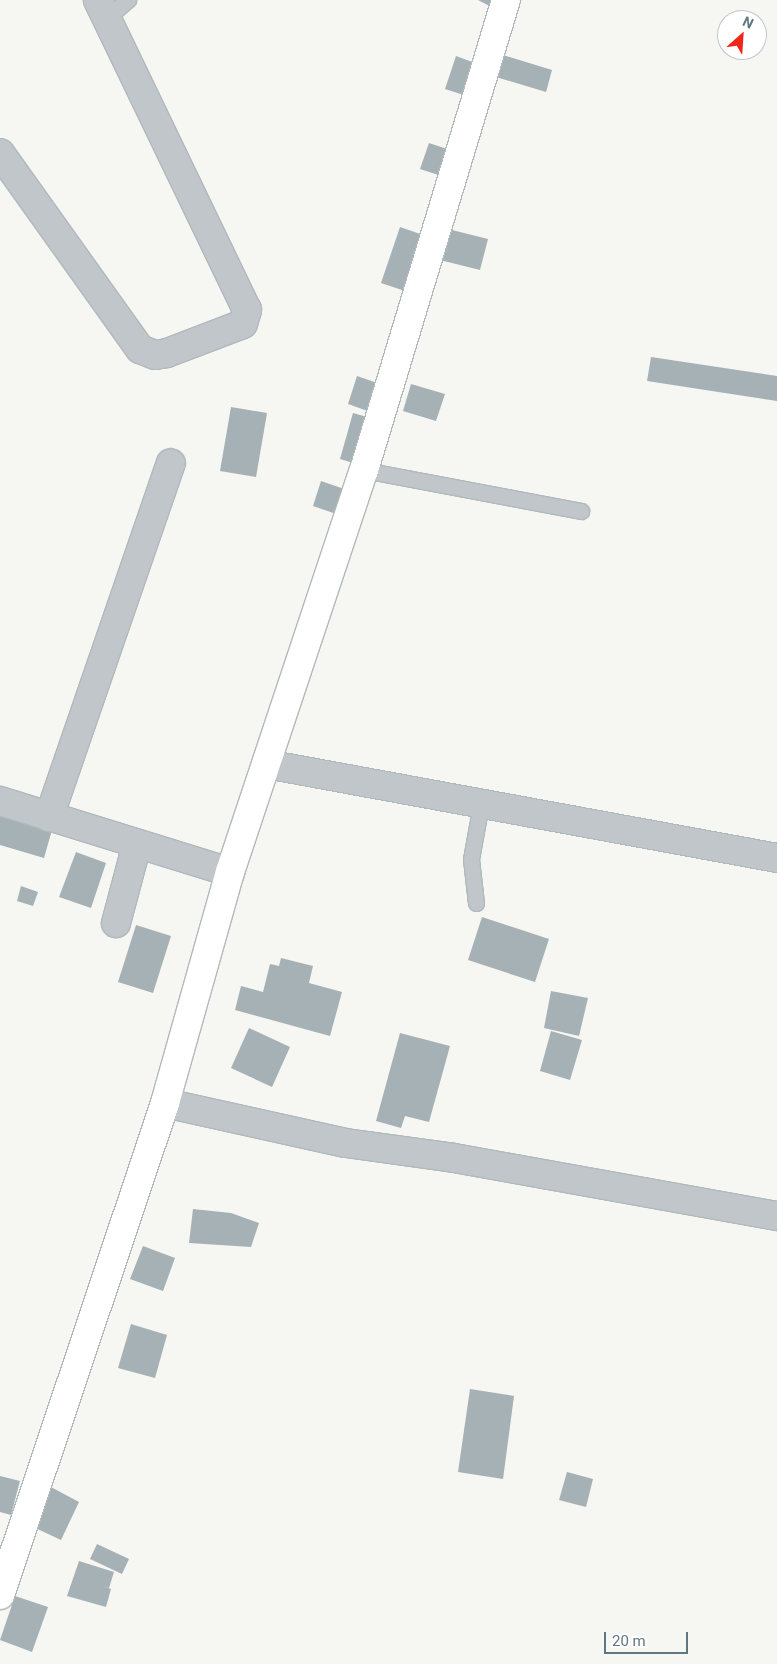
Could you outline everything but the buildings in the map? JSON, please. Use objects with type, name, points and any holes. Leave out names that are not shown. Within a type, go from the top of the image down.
[{"type":"street","points":[[0,1595],[165,1103],[230,872],[364,470],[506,0]]},
{"type":"street","points":[[0,153],[140,349],[155,355],[167,354],[243,324],[247,310],[102,9]]},
{"type":"street","points":[[49,817],[171,462]]},
{"type":"street","points":[[266,764],[777,858]]},
{"type":"street","points":[[0,801],[230,872]]},
{"type":"street","points":[[116,923],[137,844]]},
{"type":"street","points":[[165,1103],[346,1143],[454,1158],[777,1216]]},
{"type":"lane","points":[[102,9],[128,0]]},
{"type":"lane","points":[[364,470],[582,511]]},
{"type":"lane","points":[[476,903],[471,859],[480,804]]}]
